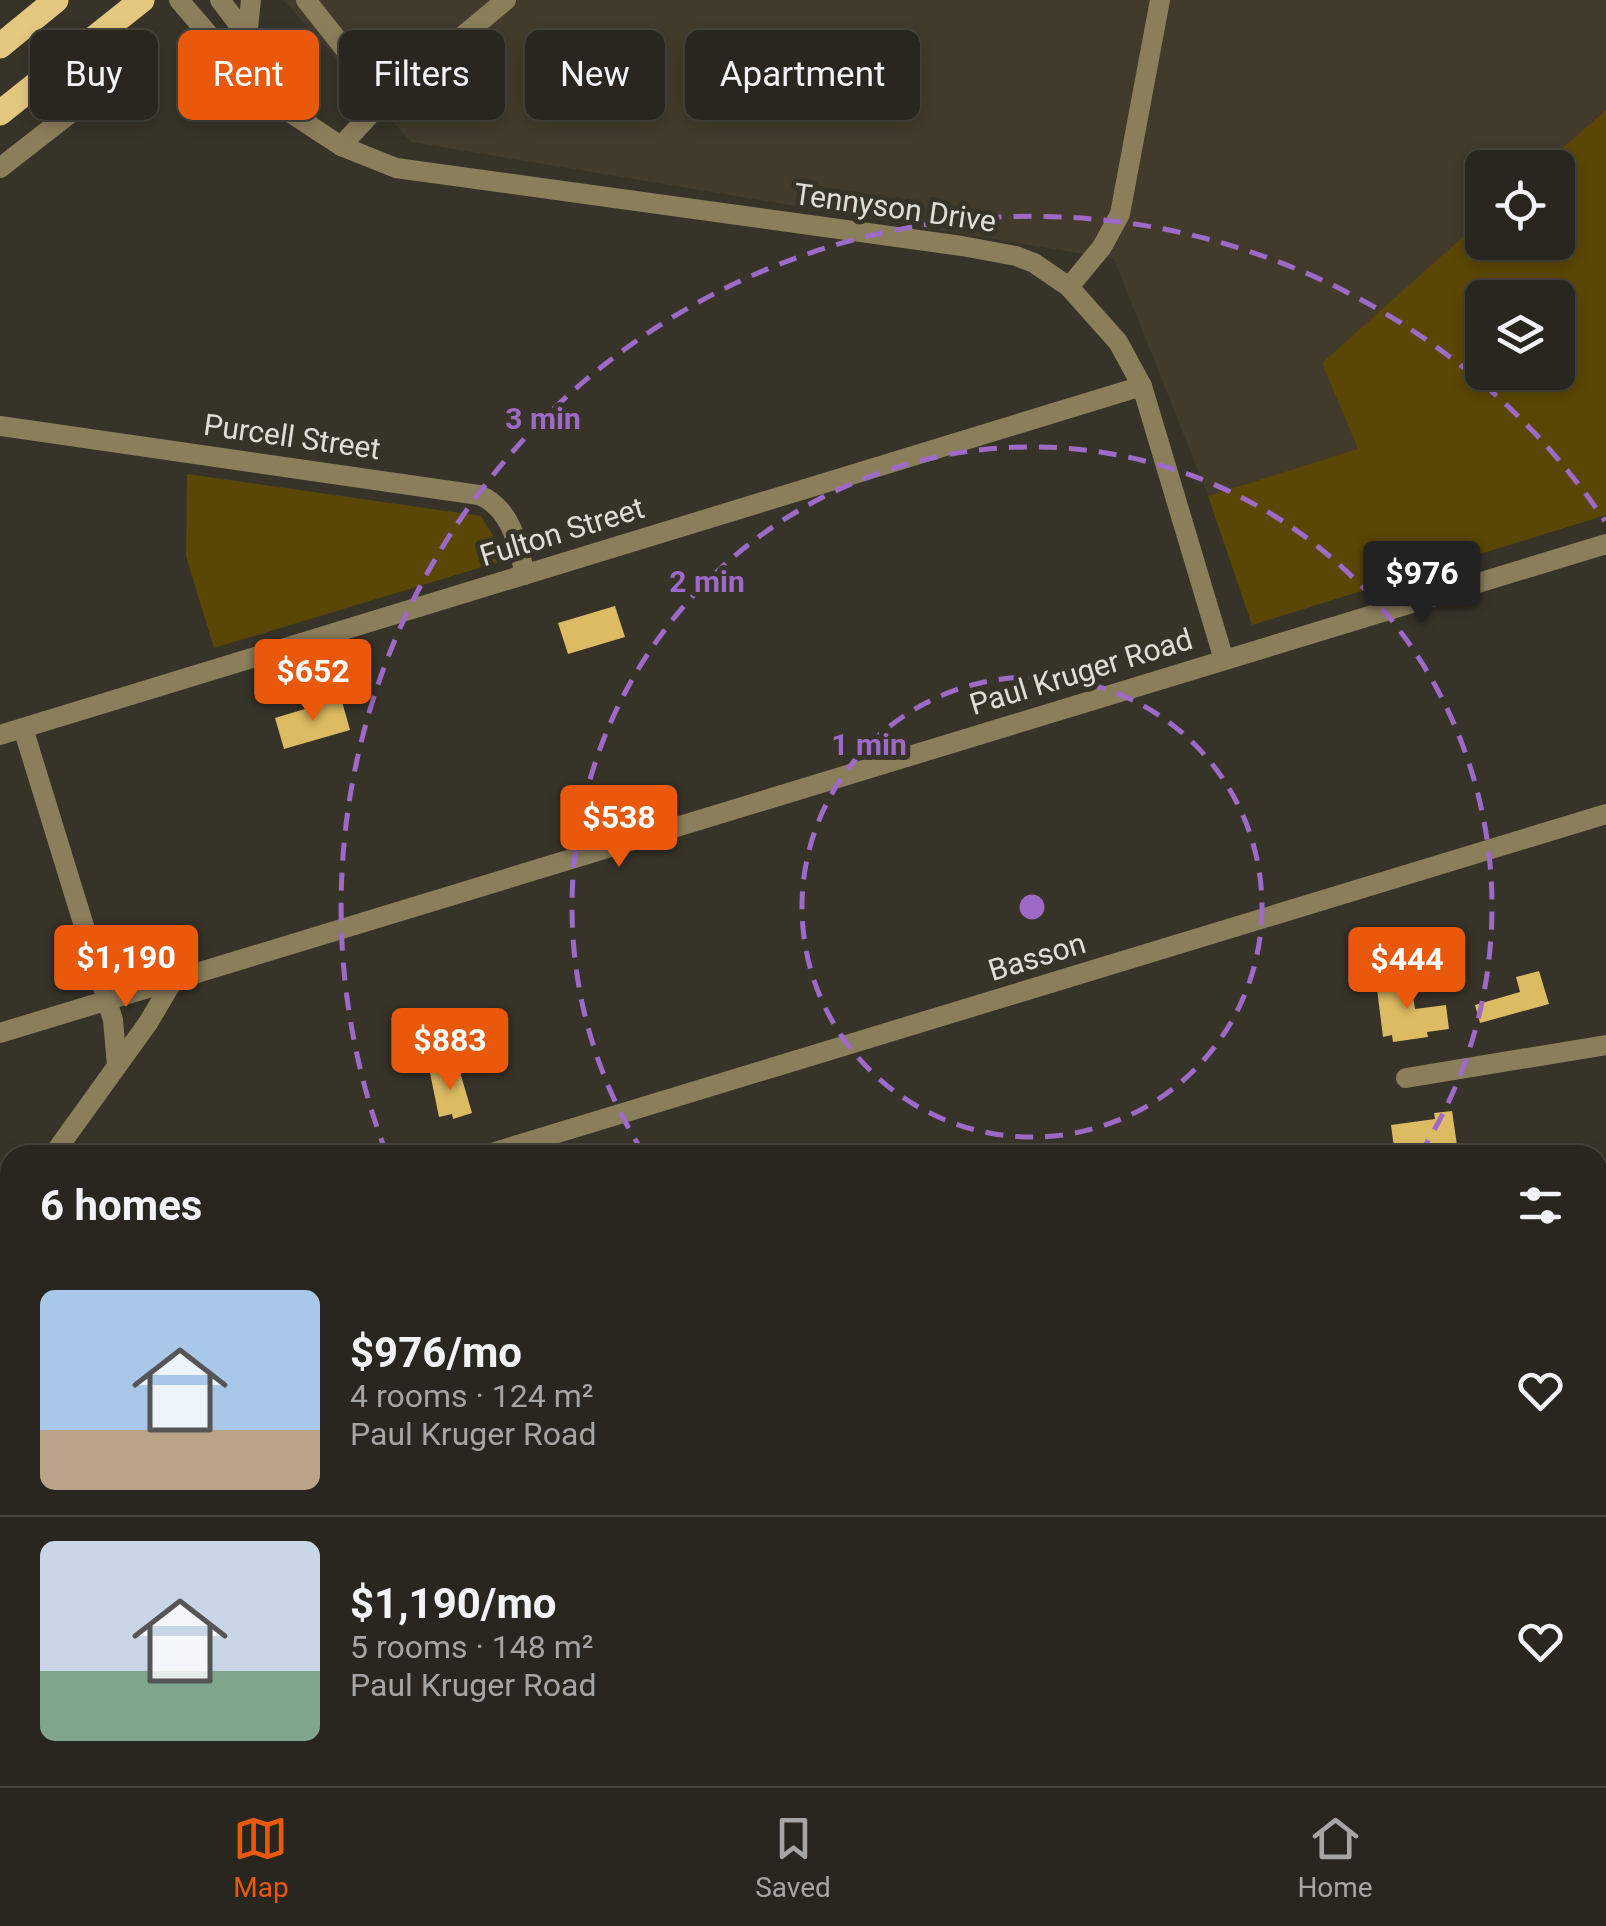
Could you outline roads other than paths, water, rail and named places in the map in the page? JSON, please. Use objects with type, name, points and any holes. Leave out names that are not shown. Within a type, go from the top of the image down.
[{"type":"main road","points":[[0,46],[56,0]]},
{"type":"main road","points":[[0,113],[142,0]]},
{"type":"street","name":"Tennyson Drive","points":[[178,0],[233,64],[280,106],[340,146],[396,168],[998,252],[1034,263],[1069,287],[1118,342],[1142,386],[1224,660]]},
{"type":"street","name":"Tennyson Drive","points":[[220,0],[242,30]]},
{"type":"street","points":[[248,30],[251,0]]},
{"type":"street","points":[[306,0],[339,42]]},
{"type":"street","points":[[469,30],[506,0]]},
{"type":"street","points":[[1069,287],[1108,238],[1120,214],[1160,0]]},
{"type":"street","points":[[0,168],[62,120]]},
{"type":"street","points":[[340,146],[365,120]]},
{"type":"street","name":"Fulton Street","points":[[0,736],[1142,386]]},
{"type":"street","name":"Purcell Street","points":[[0,426],[480,494],[492,500],[512,527],[526,574]]},
{"type":"street","name":"Paul Kruger Road","points":[[0,1033],[1606,544]]},
{"type":"street","points":[[23,728],[116,1036],[116,1065]]},
{"type":"street","name":"Basson","points":[[518,1145],[1606,814]]},
{"type":"street","points":[[60,1145],[148,1023],[174,980]]},
{"type":"street","points":[[1406,1078],[1606,1045]]}]
